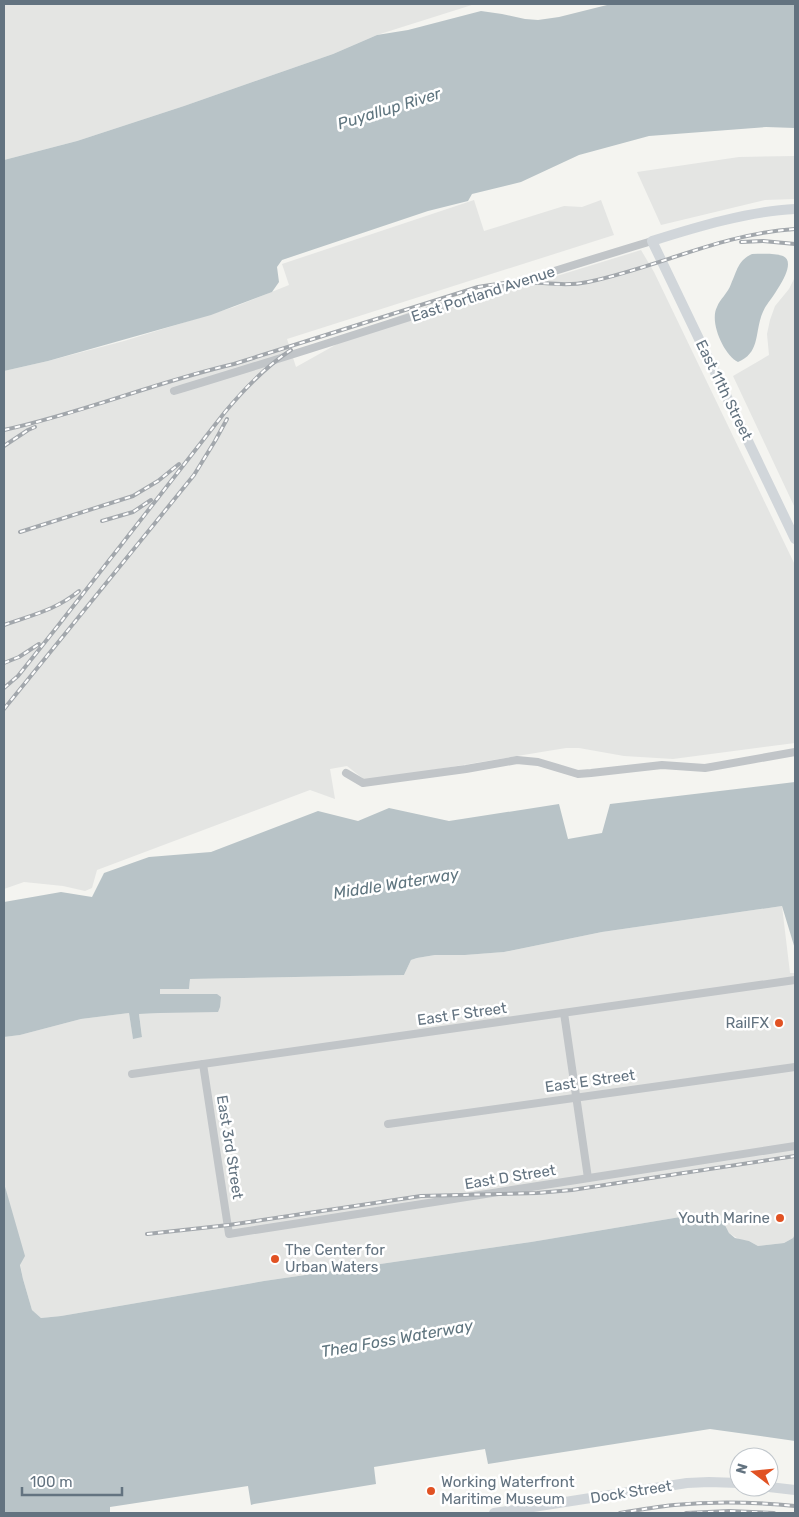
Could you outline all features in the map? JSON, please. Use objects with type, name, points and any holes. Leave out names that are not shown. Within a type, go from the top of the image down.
[{"type":"street","name":"East Portland Avenue","points":[[174,390],[652,241],[748,216],[795,209]]},
{"type":"street","name":"East 11th Street","points":[[652,241],[795,539]]},
{"type":"street","points":[[346,772],[363,783],[518,760],[538,762],[578,774],[662,765],[705,768],[795,752]]},
{"type":"street","name":"East F Street","points":[[132,1074],[795,980]]},
{"type":"street","points":[[564,1013],[588,1178]]},
{"type":"street","name":"East 3rd Street","points":[[203,1064],[230,1234]]},
{"type":"street","name":"East E Street","points":[[388,1124],[795,1067]]},
{"type":"street","name":"East D Street","points":[[230,1234],[795,1146]]},
{"type":"street","name":"Dock Street","points":[[494,1513],[687,1483],[729,1483]]},
{"type":"street","points":[[779,1488],[795,1490]]},
{"type":"shaded area","points":[[4,4],[475,4],[377,35],[333,54],[184,106],[77,141],[4,160]]},
{"type":"shaded area","points":[[795,156],[795,199],[765,200],[661,225],[637,172],[739,157]]},
{"type":"shaded area","points":[[474,200],[484,231],[564,206],[582,207],[601,200],[614,235],[287,339],[296,367],[346,339],[414,310],[461,296],[534,283],[641,250],[654,272],[795,565],[795,743],[673,759],[624,756],[579,748],[566,748],[366,781],[347,766],[330,769],[335,799],[310,790],[97,870],[92,888],[85,891],[63,886],[24,882],[4,889],[4,371],[124,341],[234,307],[289,285],[282,264]]},
{"type":"shaded area","points":[[795,277],[795,508],[733,376],[769,355],[767,334],[770,320],[775,306],[789,289]]},
{"type":"shaded area","points":[[782,906],[790,973],[795,973],[795,1234],[793,1238],[784,1243],[758,1246],[749,1241],[740,1240],[729,1233],[723,1221],[698,1214],[531,1242],[264,1281],[61,1316],[41,1318],[32,1310],[23,1279],[4,1183],[4,1037],[20,1035],[81,1019],[129,1013],[133,1038],[142,1036],[139,1014],[160,1013],[160,989],[189,989],[190,979],[404,975],[411,960],[417,958],[435,955],[504,952],[602,932]]},
{"type":"water","name":"Puyallup River","points":[[611,4],[795,4],[795,128],[766,127],[649,136],[579,155],[521,182],[472,194],[468,201],[428,211],[282,260],[277,267],[279,282],[272,292],[211,315],[48,361],[4,371],[4,160],[77,141],[184,106],[333,54],[377,35],[408,30],[481,11],[538,20],[559,17]]},
{"type":"water","points":[[752,254],[783,256],[787,260],[788,266],[783,280],[762,313],[753,349],[750,354],[738,362],[728,353],[719,338],[716,329],[715,313],[741,263],[747,256]]},
{"type":"water","name":"Middle Waterway","points":[[795,782],[795,949],[782,906],[602,932],[504,952],[435,955],[417,958],[411,960],[404,975],[190,979],[189,989],[160,989],[160,994],[217,994],[221,997],[218,1012],[139,1014],[142,1037],[133,1039],[129,1013],[81,1019],[20,1035],[4,1037],[4,902],[61,892],[92,897],[104,873],[149,857],[211,852],[318,811],[358,821],[389,808],[449,821],[559,804],[568,839],[602,833],[610,804]]},
{"type":"water","name":"Thea Foss Waterway","points":[[4,1183],[25,1256],[20,1265],[23,1279],[32,1310],[41,1318],[264,1281],[531,1242],[698,1214],[723,1221],[729,1233],[735,1238],[749,1241],[758,1246],[784,1243],[793,1238],[795,1234],[795,1441],[710,1429],[488,1464],[485,1449],[374,1467],[376,1484],[251,1505],[248,1486],[110,1507],[110,1513],[4,1513]]},
{"type":"railway","points":[[4,430],[62,415],[205,371],[234,364],[478,287],[515,282],[562,284],[588,282],[614,276],[741,237],[795,229]]},
{"type":"railway","points":[[741,242],[763,241],[795,244]]},
{"type":"railway","points":[[4,688],[18,676],[225,412],[248,386],[291,350]]},
{"type":"railway","points":[[4,709],[194,475],[227,419]]},
{"type":"railway","points":[[4,446],[35,427]]},
{"type":"railway","points":[[20,532],[133,496],[158,481],[179,464]]},
{"type":"railway","points":[[102,521],[133,512],[151,500]]},
{"type":"railway","points":[[4,625],[62,603],[79,591]]},
{"type":"railway","points":[[4,663],[19,657],[39,644]]},
{"type":"railway","points":[[147,1234],[229,1225],[421,1196],[537,1193],[572,1190],[795,1156]]},
{"type":"railway","points":[[620,1513],[704,1503],[750,1503],[795,1506]]},
{"type":"railway","points":[[686,1513],[729,1511],[774,1513]]},
{"type":"place","name":"RailFX","points":[[779,1023]]},
{"type":"place","name":"Youth Marine","points":[[780,1218]]},
{"type":"place","name":"The Center for Urban Waters","points":[[275,1259]]},
{"type":"place","name":"Working Waterfront Maritime Museum","points":[[431,1491]]}]
